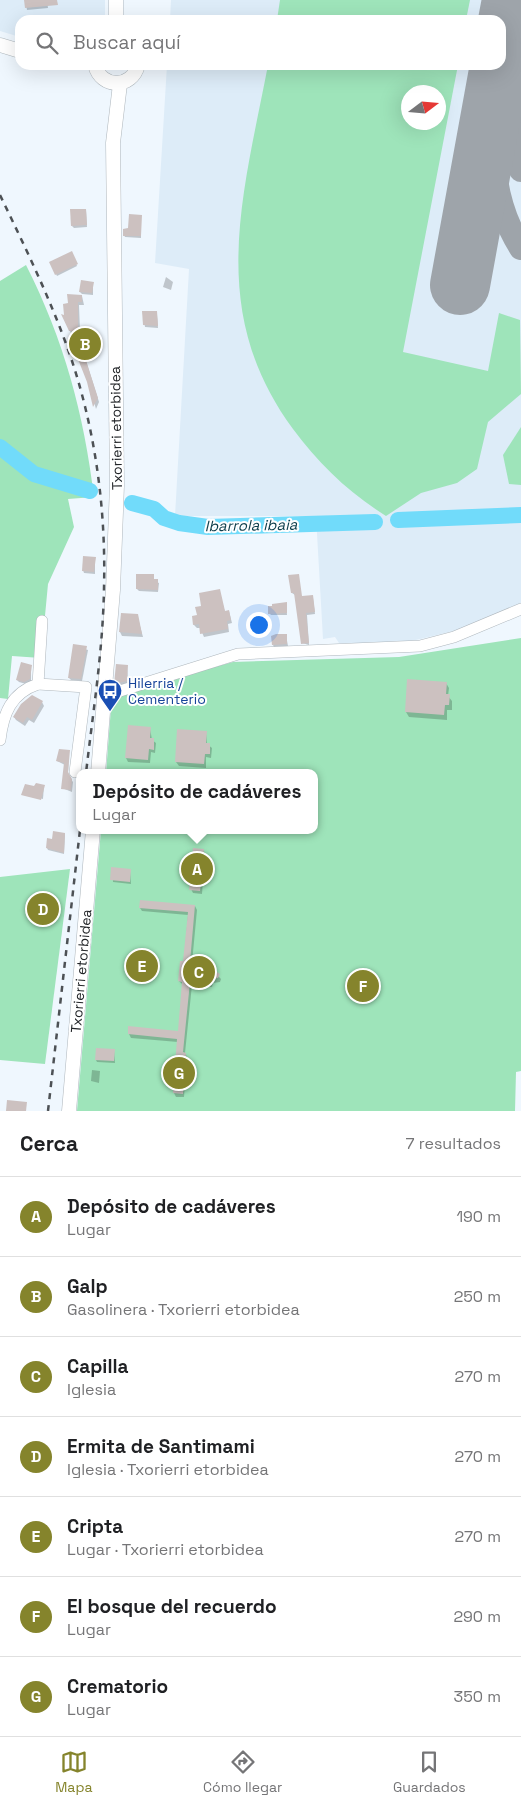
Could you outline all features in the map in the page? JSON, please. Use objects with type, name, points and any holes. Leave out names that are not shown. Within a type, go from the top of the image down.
[{"type":"street","points":[[116,0],[116,15]]},
{"type":"street","points":[[0,45],[15,50]]},
{"type":"street","points":[[98,70],[102,78],[113,84],[120,84],[132,77],[136,70]]},
{"type":"street","name":"Txorierri etorbidea","points":[[98,769],[106,693],[116,519],[113,143],[120,84]]},
{"type":"street","points":[[106,693],[120,691],[238,654],[420,646],[454,637],[521,609]]},
{"type":"street","points":[[38,684],[42,622]]},
{"type":"street","points":[[0,740],[2,720],[6,712],[22,693],[38,684],[86,687],[75,772]]},
{"type":"street","name":"Txorierri etorbidea","points":[[68,1111],[93,834]]},
{"type":"shaded area","points":[[0,0],[105,0],[105,15],[15,15],[15,36],[0,31]]},
{"type":"shaded area","points":[[171,0],[521,0],[521,603],[458,630],[403,643],[339,643],[335,637],[323,639],[316,516],[175,516],[189,269],[155,263],[167,70],[506,70],[506,15],[170,15]]},
{"type":"green space","points":[[280,0],[470,0],[467,15],[278,15]]},
{"type":"green space","points":[[267,70],[457,70],[446,128],[446,85],[401,85],[401,130],[446,130],[403,352],[488,371],[499,313],[520,320],[521,394],[488,422],[477,469],[457,483],[421,493],[386,516],[359,497],[324,466],[293,429],[266,385],[249,341],[240,297],[238,252],[242,207]]},
{"type":"green space","points":[[26,265],[62,349],[78,407],[94,497],[68,499],[74,527],[48,584],[41,658],[12,656],[8,699],[0,698],[0,281]]},
{"type":"green space","points":[[521,427],[521,485],[509,484],[503,455]]},
{"type":"green space","points":[[521,638],[521,1071],[516,1072],[515,1111],[77,1111],[101,834],[318,834],[318,769],[106,769],[112,695],[233,662],[399,657]]},
{"type":"green space","points":[[70,869],[45,1064],[0,1060],[0,877]]},
{"type":"building","points":[[24,0],[57,0],[58,5],[25,8]]},
{"type":"building","points":[[70,209],[86,209],[87,225],[71,226]]},
{"type":"building","points":[[129,214],[142,215],[141,236],[123,236],[123,229],[128,228]]},
{"type":"building","points":[[72,251],[78,264],[55,275],[49,262]]},
{"type":"building","points":[[81,280],[94,282],[92,293],[79,292]]},
{"type":"building","points":[[67,294],[82,295],[82,302],[78,302],[78,329],[90,329],[90,348],[82,348],[98,398],[93,407],[87,382],[74,349],[74,331],[69,331],[61,314],[64,315],[63,304],[68,303]]},
{"type":"building","points":[[142,311],[157,311],[158,326],[143,325]]},
{"type":"building","points":[[83,556],[96,557],[94,572],[82,571]]},
{"type":"building","points":[[136,574],[154,574],[154,579],[158,579],[158,590],[136,589]]},
{"type":"building","points":[[299,574],[302,596],[313,595],[315,612],[306,613],[309,643],[301,644],[294,593],[291,593],[288,575]]},
{"type":"building","points":[[220,589],[225,611],[229,610],[231,620],[227,621],[228,629],[200,634],[199,624],[193,625],[192,616],[197,615],[195,607],[201,606],[199,593]]},
{"type":"building","points":[[287,602],[287,613],[268,614],[268,606]]},
{"type":"building","points":[[121,613],[138,614],[142,634],[119,632]]},
{"type":"building","points":[[287,634],[287,644],[272,645],[271,636]]},
{"type":"building","points":[[73,644],[87,646],[81,679],[68,678]]},
{"type":"building","points":[[21,662],[32,665],[30,679],[24,682],[16,680]]},
{"type":"building","points":[[116,664],[128,665],[127,681],[114,684]]},
{"type":"building","points":[[407,679],[447,682],[446,694],[450,694],[449,705],[445,705],[444,715],[405,712]]},
{"type":"building","points":[[32,695],[43,701],[32,720],[27,717],[23,723],[13,717],[21,704]]},
{"type":"building","points":[[128,725],[151,727],[150,738],[154,738],[154,750],[149,749],[148,760],[125,758]]},
{"type":"building","points":[[177,729],[207,731],[206,743],[210,743],[210,754],[205,754],[204,764],[175,762]]},
{"type":"building","points":[[59,749],[70,750],[68,772],[72,779],[71,790],[61,789],[64,763],[56,761]]},
{"type":"building","points":[[36,783],[45,785],[41,800],[21,795],[25,784],[34,786]]},
{"type":"building","points":[[53,831],[65,833],[64,853],[46,848],[47,838],[52,839]]},
{"type":"building","points":[[193,848],[204,849],[200,891],[189,890]]},
{"type":"building","points":[[111,867],[131,869],[130,882],[110,880]]},
{"type":"building","points":[[40,899],[49,900],[47,919],[37,918]]},
{"type":"building","points":[[140,900],[195,905],[190,962],[212,964],[212,969],[220,974],[218,978],[211,979],[211,984],[190,982],[183,1052],[186,1053],[183,1094],[173,1093],[177,1039],[128,1034],[128,1026],[178,1031],[182,982],[178,981],[180,961],[183,961],[188,912],[139,908]]},
{"type":"building","points":[[132,959],[153,960],[152,974],[131,972]]},
{"type":"building","points":[[96,1048],[115,1049],[114,1061],[95,1060]]},
{"type":"building","points":[[7,1100],[27,1102],[26,1111],[6,1111]]},
{"type":"waterway","name":"Ibarrola ibaia","points":[[0,447],[34,474],[90,491]]},
{"type":"waterway","name":"Ibarrola ibaia","points":[[132,503],[154,509],[164,518],[179,523],[208,527],[375,522]]},
{"type":"waterway","name":"Ibarrola ibaia","points":[[398,520],[521,515]]},
{"type":"taxiway","points":[[521,0],[519,153],[521,170]]},
{"type":"taxiway","points":[[495,90],[493,152],[498,192],[503,211],[521,248]]},
{"type":"runway","points":[[506,32],[512,0]]},
{"type":"runway","points":[[460,285],[499,70]]},
{"type":"railway","points":[[0,195],[48,298],[65,340],[87,417],[98,473],[103,531],[103,611],[86,769]]},
{"type":"railway","points":[[48,1111],[80,834]]},
{"type":"place","name":"Galp","points":[[85,344]]},
{"type":"place","name":"Hilerria / Cementerio","points":[[110,712]]},
{"type":"place","name":"Depósito de cadáveres","points":[[197,869]]},
{"type":"place","name":"Ermita de Santimami","points":[[43,909]]},
{"type":"place","name":"Cripta","points":[[142,966]]},
{"type":"place","name":"Capilla","points":[[199,972]]},
{"type":"place","name":"El bosque del recuerdo","points":[[363,986]]},
{"type":"place","name":"Crematorio","points":[[179,1073]]}]
